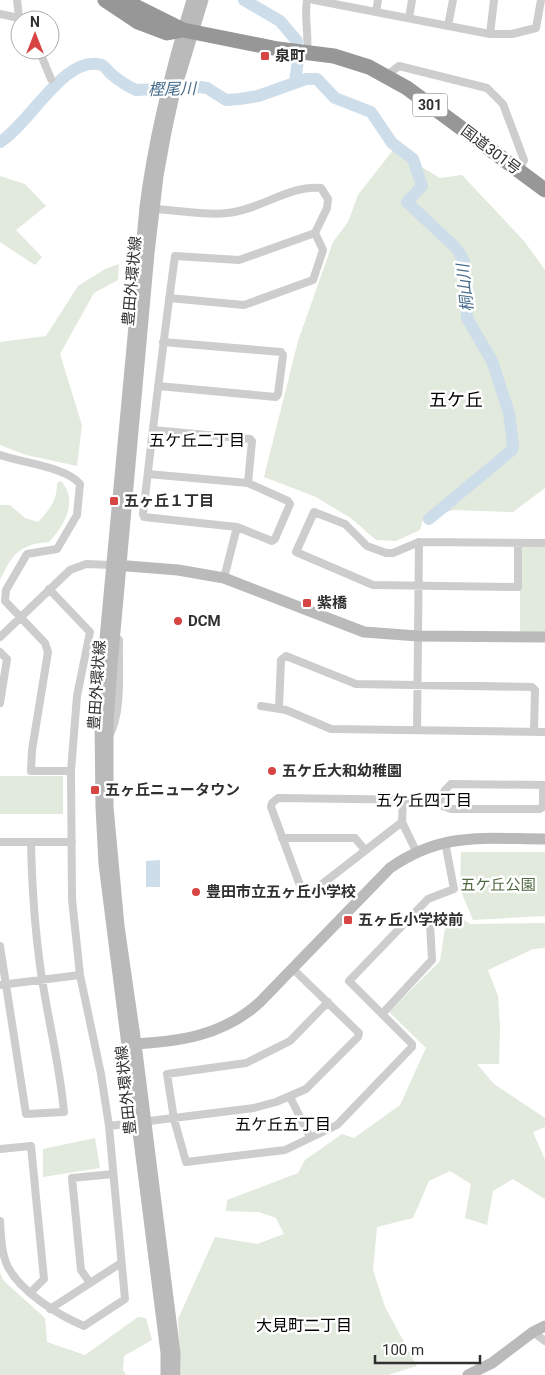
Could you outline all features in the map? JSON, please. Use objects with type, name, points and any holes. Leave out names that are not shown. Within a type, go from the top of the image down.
[{"type":"highway","name":"国道301号","points":[[105,0],[115,8],[146,25],[167,33],[188,31]]},
{"type":"highway","name":"国道301号","points":[[130,2],[188,31],[244,44],[334,56],[369,67],[407,88],[545,190]]},
{"type":"street","name":"豊田外環状線","points":[[188,31],[192,0]]},
{"type":"street","name":"豊田外環状線","points":[[166,1375],[166,1352],[131,1044],[113,862],[108,807],[108,738],[116,623],[116,565],[145,206],[152,152],[188,31],[203,0]]},
{"type":"street","points":[[300,51],[308,42],[304,15],[307,0]]},
{"type":"street","points":[[314,0],[341,2],[376,12],[490,34],[512,34],[536,28],[541,0]]},
{"type":"street","points":[[376,12],[378,0]]},
{"type":"street","points":[[409,18],[412,0]]},
{"type":"street","points":[[448,26],[453,0]]},
{"type":"street","points":[[490,34],[494,0]]},
{"type":"street","points":[[44,60],[51,79]]},
{"type":"street","points":[[386,76],[399,66],[487,88],[503,104],[524,160],[518,171]]},
{"type":"street","name":"豊田外環状線","points":[[169,95],[154,209],[100,712],[104,864],[174,1353],[175,1375]]},
{"type":"street","points":[[148,474],[248,482],[288,501],[290,504],[275,539],[272,542],[237,527],[144,516],[148,474],[163,342],[169,298],[176,255],[239,260],[315,233],[327,208],[328,199],[321,188],[309,187],[250,209],[227,214],[154,209]]},
{"type":"street","points":[[169,298],[244,305],[313,280],[323,250],[315,233]]},
{"type":"street","points":[[158,386],[276,397],[283,355],[281,352],[163,342]]},
{"type":"street","points":[[153,430],[250,439],[252,441],[248,482]]},
{"type":"street","points":[[0,455],[23,463],[57,470],[73,476],[80,484],[77,515],[57,549],[27,554],[6,590],[5,601],[19,618],[45,643],[48,652],[32,750],[31,771],[71,771]]},
{"type":"street","points":[[518,543],[518,587],[373,585],[296,552],[314,512],[345,524],[367,546],[378,552],[393,553],[419,542],[545,543]]},
{"type":"street","points":[[224,578],[237,527]]},
{"type":"street","points":[[417,730],[419,542]]},
{"type":"street","points":[[0,637],[70,570],[86,564],[178,570],[224,578],[364,632],[418,636],[545,638]]},
{"type":"street","points":[[0,1221],[1,1246],[7,1266],[16,1278],[50,1309],[84,1326],[125,1299],[113,1174],[111,1126],[102,1074],[80,975],[72,899],[71,771],[77,696],[90,632],[48,589]]},
{"type":"street","points":[[0,652],[7,660],[0,703]]},
{"type":"street","points":[[279,707],[281,660],[286,656],[352,684],[532,687],[535,690],[534,731]]},
{"type":"street","points":[[261,706],[279,707],[331,729],[545,732]]},
{"type":"street","points":[[402,822],[308,895],[304,896],[271,812],[272,802],[278,798],[426,800],[438,805],[451,809],[540,809],[543,807],[544,785],[451,784],[446,788],[438,805]]},
{"type":"street","points":[[403,800],[402,822],[416,851]]},
{"type":"street","points":[[282,838],[355,838],[365,850]]},
{"type":"street","points":[[131,1044],[195,1037],[229,1025],[252,1009],[390,868],[416,851],[445,842],[468,839],[545,839]]},
{"type":"street","points":[[0,842],[72,842]]},
{"type":"street","points":[[0,946],[3,984],[22,1077],[26,1114],[64,1112],[60,1072],[42,979],[32,898],[31,842]]},
{"type":"street","points":[[328,1002],[290,1041],[246,1063],[167,1074],[171,1119],[187,1163],[285,1150],[337,1125],[412,1047],[350,981],[428,899],[454,888],[445,842]]},
{"type":"street","points":[[382,1014],[432,960],[430,924],[417,911]]},
{"type":"street","points":[[111,1126],[254,1108],[290,1097],[315,1081],[358,1037],[359,1033],[292,968]]},
{"type":"street","points":[[3,984],[80,975]]},
{"type":"street","points":[[290,1097],[310,1137]]},
{"type":"street","points":[[0,1149],[31,1146],[44,1279],[32,1292]]},
{"type":"street","points":[[90,1282],[81,1270],[72,1178],[113,1174]]},
{"type":"street","points":[[50,1309],[121,1263]]},
{"type":"street","points":[[468,1375],[492,1363],[533,1332],[545,1326]]},
{"type":"street","points":[[533,1332],[545,1341]]},
{"type":"green space","points":[[393,150],[440,178],[462,175],[524,241],[545,270],[545,488],[513,512],[453,510],[423,520],[420,530],[396,541],[376,540],[352,519],[316,497],[264,477],[298,341],[333,242],[348,222],[358,195]]},
{"type":"green space","points":[[0,176],[25,184],[46,206],[16,230],[42,257],[35,265],[0,242]]},
{"type":"green space","points":[[119,264],[118,280],[94,293],[60,354],[82,425],[77,466],[26,455],[0,445],[0,342],[46,336],[78,286],[105,269]]},
{"type":"green space","points":[[61,481],[69,497],[69,505],[60,529],[49,542],[30,545],[18,552],[8,564],[0,580],[0,505],[10,505],[25,518],[38,522],[52,504],[56,495],[57,483]]},
{"type":"green space","points":[[520,546],[545,546],[545,633],[520,633]]},
{"type":"green space","points":[[0,776],[63,776],[63,814],[0,814]]},
{"type":"green space","name":"五ケ丘公園","points":[[461,852],[545,852],[545,916],[473,920],[460,889]]},
{"type":"green space","points":[[459,916],[470,924],[545,923],[545,948],[533,949],[488,970],[498,996],[500,1028],[499,1064],[477,1064],[494,1084],[545,1118],[545,1127],[533,1132],[545,1160],[545,1199],[513,1179],[493,1191],[487,1225],[465,1218],[471,1184],[450,1171],[429,1181],[413,1218],[377,1227],[373,1270],[385,1307],[417,1366],[388,1375],[181,1375],[178,1319],[215,1237],[257,1244],[284,1234],[276,1218],[259,1212],[226,1211],[227,1200],[298,1173],[305,1160],[342,1134],[354,1138],[400,1105],[426,1048],[389,1012],[440,961],[445,928]]},
{"type":"green space","points":[[95,1138],[100,1168],[43,1177],[43,1149]]},
{"type":"green space","points":[[0,1273],[4,1281],[45,1318],[47,1342],[85,1355],[138,1317],[146,1318],[152,1340],[124,1356],[123,1370],[126,1375],[0,1375]]},
{"type":"water","points":[[160,860],[160,887],[146,887],[146,861]]},
{"type":"waterway","name":"樫尾川","points":[[244,0],[280,21],[297,41]]},
{"type":"waterway","name":"樫尾川","points":[[295,82],[298,60]]},
{"type":"waterway","name":"桐山川","points":[[0,142],[23,121],[61,79],[75,69],[88,64],[102,65],[119,80],[136,90],[200,87],[207,88],[226,100],[258,96],[306,79],[317,79],[335,98],[371,112],[392,143],[413,159],[422,186],[407,202],[456,248],[464,261],[467,318],[492,361],[509,413],[512,450],[429,519]]},
{"type":"place","name":"泉町","points":[[265,56]]},
{"type":"place","name":"五ヶ丘１丁目","points":[[114,501]]},
{"type":"place","name":"紫橋","points":[[307,603]]},
{"type":"place","name":"DCM","points":[[178,621]]},
{"type":"place","name":"五ケ丘大和幼稚園","points":[[272,771]]},
{"type":"place","name":"五ヶ丘ニュータウン","points":[[95,790]]},
{"type":"place","name":"豊田市立五ヶ丘小学校","points":[[196,892]]},
{"type":"place","name":"五ヶ丘小学校前","points":[[348,920]]},
{"type":"district","name":"五ケ丘","points":[[456,399]]},
{"type":"district","name":"五ケ丘二丁目","points":[[197,440]]},
{"type":"district","name":"五ケ丘四丁目","points":[[424,800]]},
{"type":"district","name":"五ケ丘五丁目","points":[[283,1124]]},
{"type":"district","name":"大見町二丁目","points":[[304,1325]]}]
